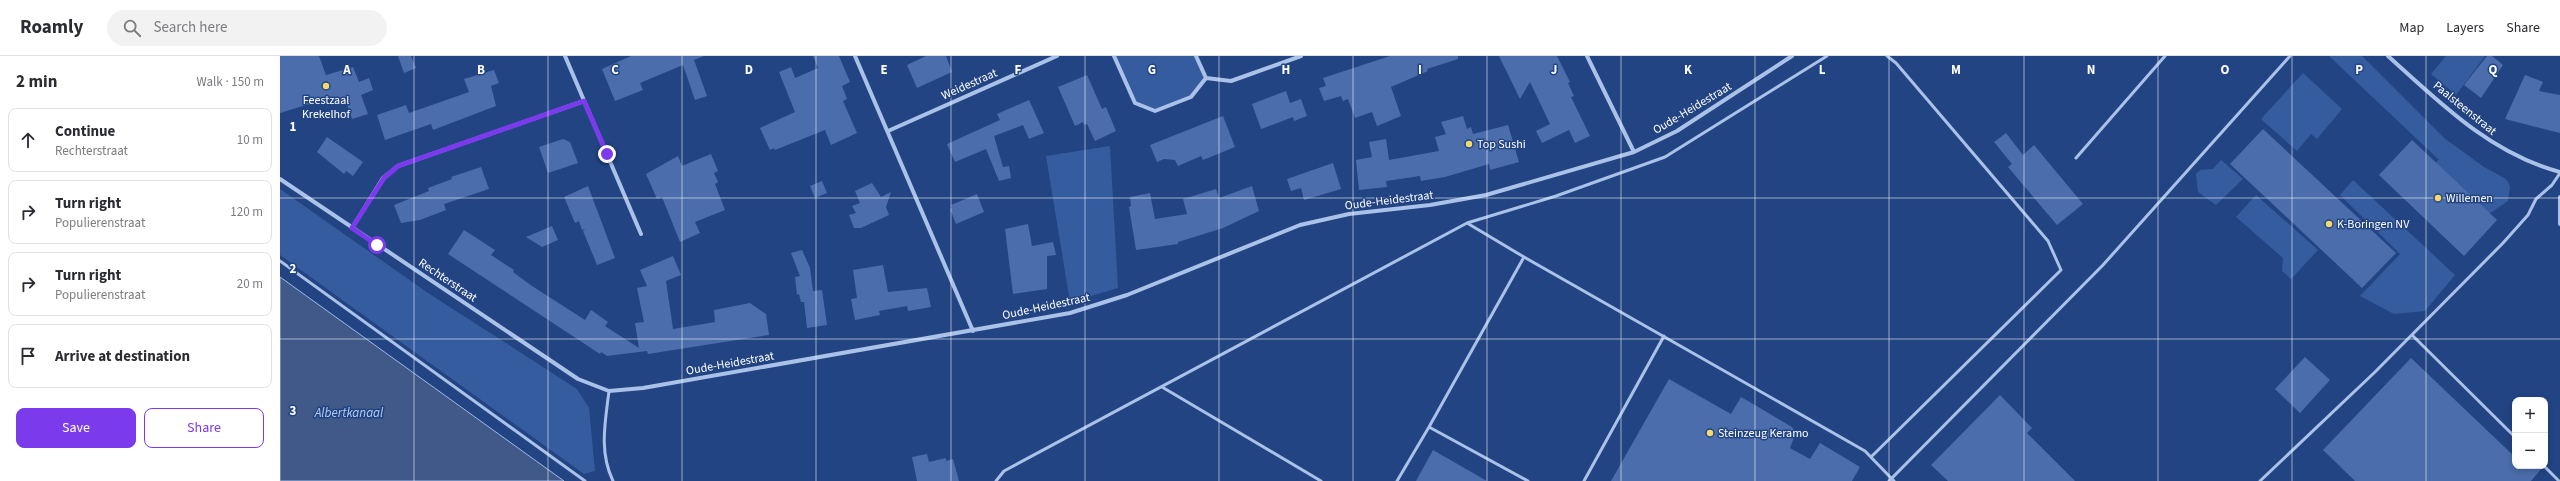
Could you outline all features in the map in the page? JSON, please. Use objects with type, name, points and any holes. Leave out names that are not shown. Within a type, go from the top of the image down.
[{"type":"street","points":[[565,56],[641,234]]},
{"type":"street","points":[[855,56],[973,331]]},
{"type":"street","name":"Weidestraat","points":[[888,131],[1057,56]]},
{"type":"street","points":[[1114,56],[1135,103],[1155,111],[1191,97],[1206,78]]},
{"type":"street","points":[[1196,56],[1206,78]]},
{"type":"street","points":[[1206,78],[1231,81],[1301,56]]},
{"type":"street","points":[[1587,56],[1634,152]]},
{"type":"street","name":"Oude-Heidestraat","points":[[609,391],[643,388],[1070,313],[1127,295],[1300,225],[1349,214],[1430,205],[1486,195],[1634,152],[1677,131],[1792,56]]},
{"type":"street","name":"Paalsteenstraat","points":[[2388,56],[2489,142],[2519,157],[2560,172]]},
{"type":"street","points":[[352,228],[384,178],[398,166],[584,101]]},
{"type":"street","name":"Rechterstraat","points":[[280,179],[578,379],[609,391]]},
{"type":"street","points":[[2560,197],[2560,224]]},
{"type":"lane","points":[[996,481],[1004,470],[1162,387],[1466,223],[1556,196],[1665,157],[1827,56]]},
{"type":"lane","points":[[1871,457],[2061,270],[2048,242],[1896,63],[1887,56]]},
{"type":"lane","points":[[2076,158],[2165,56]]},
{"type":"lane","points":[[1889,481],[1891,477],[1919,453],[2103,265],[2290,56]]},
{"type":"lane","points":[[2260,481],[2412,335],[2504,242],[2528,215],[2536,199],[2552,185],[2560,172]]},
{"type":"lane","points":[[1466,223],[1865,451],[1894,481]]},
{"type":"lane","points":[[1396,481],[1429,427],[1524,257]]},
{"type":"lane","points":[[280,261],[585,481]]},
{"type":"lane","points":[[2412,335],[2512,434]]},
{"type":"lane","points":[[1584,481],[1664,336]]},
{"type":"lane","points":[[1162,387],[1321,481]]},
{"type":"lane","points":[[609,391],[603,442],[605,465],[613,481]]},
{"type":"lane","points":[[1429,427],[1528,481]]},
{"type":"lane","points":[[2547,469],[2559,481]]},
{"type":"lane","points":[[2266,476],[2266,481]]},
{"type":"shaded area","points":[[1114,56],[1196,56],[1206,78],[1191,97],[1155,111],[1135,103]]},
{"type":"shaded area","points":[[2329,56],[2362,56],[2444,138],[2484,167],[2506,179],[2510,186],[2508,201],[2489,214],[2432,168],[2439,159]]},
{"type":"shaded area","points":[[2446,56],[2485,56],[2456,95],[2431,74]]},
{"type":"shaded area","points":[[2303,73],[2342,109],[2317,139],[2311,134],[2297,151],[2261,119]]},
{"type":"shaded area","points":[[1110,146],[1118,288],[1070,302],[1046,156]]},
{"type":"shaded area","points":[[2221,160],[2243,179],[2216,205],[2198,192],[2196,174],[2200,170],[2213,169]]},
{"type":"shaded area","points":[[2353,180],[2455,275],[2425,311],[2394,314],[2360,296],[2400,254],[2340,195]]},
{"type":"shaded area","points":[[280,189],[428,293],[577,389],[589,408],[595,471],[584,474],[280,255]]},
{"type":"shaded area","points":[[2256,195],[2318,250],[2291,279],[2282,271],[2283,258],[2236,217]]},
{"type":"water","name":"Albertkanaal","points":[[280,277],[564,481],[280,481]]},
{"type":"building","name":"Feestzaal Krekelhof","points":[[280,56],[319,56],[326,75],[353,67],[359,82],[369,78],[373,90],[361,95],[368,114],[352,119],[346,101],[335,105],[332,97],[280,113]]},
{"type":"building","points":[[398,56],[411,56],[416,68],[404,73]]},
{"type":"building","points":[[631,56],[704,56],[694,60],[707,96],[695,100],[683,65],[640,83],[643,90],[615,101],[602,69]]},
{"type":"building","points":[[813,56],[839,56],[850,82],[842,86],[847,99],[843,101],[857,133],[831,145],[825,130],[775,150],[774,148],[770,150],[760,128],[795,112],[779,72],[791,67],[795,78],[818,68]]},
{"type":"building","points":[[926,56],[946,56],[952,72],[917,88],[907,65]]},
{"type":"building","points":[[1390,56],[1458,56],[1458,59],[1427,69],[1428,71],[1391,87],[1401,116],[1377,126],[1372,112],[1355,118],[1348,99],[1343,101],[1341,96],[1324,101],[1319,88],[1326,86],[1323,78]]},
{"type":"building","points":[[1499,56],[1557,56],[1570,82],[1568,83],[1574,96],[1571,97],[1590,136],[1575,143],[1569,130],[1542,143],[1536,131],[1550,124],[1530,82],[1520,99]]},
{"type":"building","points":[[2487,56],[2492,56],[2503,65],[2481,98],[2464,85]]},
{"type":"building","points":[[494,70],[499,83],[491,86],[496,106],[433,130],[431,124],[385,140],[377,115],[406,105],[409,113],[469,92],[464,79]]},
{"type":"building","points":[[1087,75],[1102,109],[1106,107],[1116,131],[1095,141],[1087,124],[1084,125],[1083,122],[1075,126],[1058,87]]},
{"type":"building","points":[[2525,75],[2543,82],[2539,91],[2560,95],[2560,133],[2505,119]]},
{"type":"building","points":[[1286,91],[1290,103],[1301,99],[1307,116],[1294,121],[1293,117],[1261,129],[1252,104]]},
{"type":"building","points":[[1029,100],[1044,133],[1029,139],[1023,125],[994,136],[1003,167],[1009,166],[1011,178],[999,181],[986,149],[955,162],[947,144],[1000,120],[997,114]]},
{"type":"building","points":[[1223,116],[1235,147],[1203,160],[1201,156],[1178,166],[1175,160],[1164,159],[1157,162],[1150,145]]},
{"type":"building","points":[[1463,116],[1467,129],[1471,127],[1473,134],[1508,125],[1519,162],[1490,170],[1489,164],[1445,177],[1421,181],[1420,176],[1386,181],[1387,187],[1359,190],[1356,160],[1372,157],[1369,142],[1386,139],[1389,160],[1439,151],[1435,137],[1446,134],[1441,122]]},
{"type":"building","name":"K-Boringen NV","points":[[2263,129],[2396,253],[2362,288],[2230,164]]},
{"type":"building","points":[[2006,133],[2023,155],[2034,145],[2083,204],[2057,225],[2008,167],[2012,164],[1994,142]]},
{"type":"building","points":[[327,137],[363,162],[353,176],[346,171],[344,174],[317,152]]},
{"type":"building","points":[[563,139],[570,142],[578,163],[548,173],[539,147]]},
{"type":"building","name":"Willemen","points":[[2412,140],[2497,220],[2464,256],[2379,175]]},
{"type":"building","points":[[711,154],[718,171],[714,173],[718,182],[715,184],[725,210],[695,222],[700,233],[680,242],[662,197],[657,199],[646,174],[678,156],[682,166]]},
{"type":"building","points":[[1333,163],[1341,189],[1304,200],[1301,188],[1291,191],[1287,179]]},
{"type":"building","points":[[481,167],[489,189],[444,204],[446,210],[420,220],[401,223],[394,205],[429,191],[428,188],[452,179],[451,177]]},
{"type":"building","points":[[822,181],[827,193],[815,198],[810,186]]},
{"type":"building","points":[[872,183],[881,197],[891,192],[886,207],[889,215],[861,228],[854,228],[849,215],[856,213],[852,206],[860,203],[855,191]]},
{"type":"building","points":[[588,186],[615,258],[597,265],[583,231],[585,229],[582,230],[579,221],[575,223],[564,197]]},
{"type":"building","points":[[1252,186],[1259,211],[1223,228],[1178,242],[1178,244],[1136,250],[1129,207],[1131,206],[1130,197],[1150,193],[1155,219],[1187,214],[1183,199],[1216,189],[1219,198]]},
{"type":"building","points":[[977,194],[984,212],[956,224],[950,209],[952,208],[951,205]]},
{"type":"building","points":[[1028,224],[1032,246],[1053,242],[1056,255],[1047,256],[1047,289],[1013,294],[1005,229]]},
{"type":"building","points":[[552,226],[558,240],[542,247],[526,237]]},
{"type":"building","points":[[464,230],[495,250],[491,255],[514,270],[513,272],[532,286],[585,320],[591,310],[608,322],[605,326],[639,348],[635,323],[644,322],[637,288],[647,286],[640,270],[673,256],[681,275],[666,281],[673,329],[715,322],[714,310],[750,303],[766,314],[769,335],[648,354],[647,351],[607,356],[601,352],[600,354],[448,254]]},
{"type":"building","points":[[802,250],[810,268],[813,291],[822,290],[827,325],[807,328],[804,302],[801,302],[799,294],[797,295],[795,277],[800,276],[791,253]]},
{"type":"building","points":[[883,265],[888,292],[927,288],[931,307],[908,311],[907,306],[879,311],[880,315],[855,320],[851,299],[857,298],[853,270]]},
{"type":"building","points":[[2305,357],[2330,380],[2300,413],[2275,389]]},
{"type":"building","points":[[2411,358],[2512,454],[2512,469],[2541,469],[2531,481],[2355,481],[2323,450]]},
{"type":"building","name":"Steinzeug Keramo","points":[[1669,379],[1731,414],[1741,397],[1792,427],[1796,432],[1790,448],[1810,459],[1820,443],[1860,467],[1852,481],[1611,481]]},
{"type":"building","points":[[2000,395],[2032,428],[2027,433],[2075,481],[1948,481],[1931,465]]},
{"type":"building","points":[[1433,450],[1487,481],[1416,481]]},
{"type":"building","points":[[927,454],[929,462],[946,458],[946,461],[953,459],[959,481],[917,481],[912,457]]},
{"type":"place","name":"Feestzaal Krekelhof","points":[[326,86]]},
{"type":"place","name":"Top Sushi","points":[[1469,144]]},
{"type":"place","name":"Willemen","points":[[2438,198]]},
{"type":"place","name":"K-Boringen NV","points":[[2329,224]]},
{"type":"place","name":"Steinzeug Keramo","points":[[1710,433]]},
{"type":"route","points":[[377,245],[352,228],[384,178],[398,166],[584,101],[607,154]]}]
